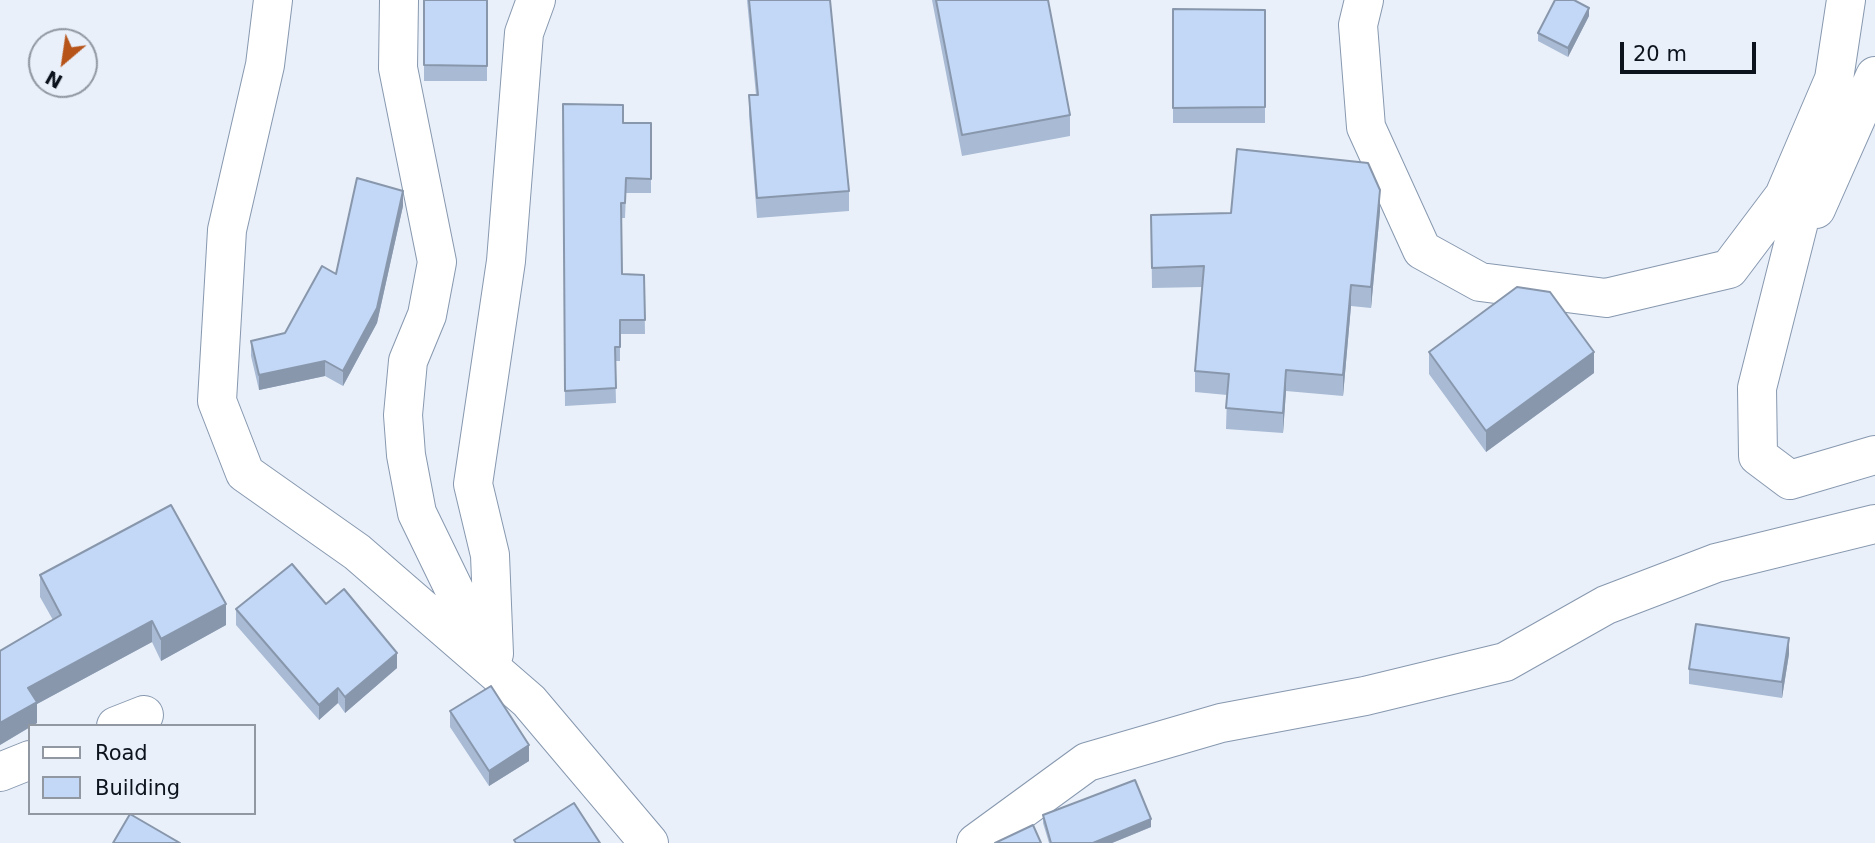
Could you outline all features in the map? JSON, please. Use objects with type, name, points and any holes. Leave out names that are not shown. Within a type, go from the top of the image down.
[{"type":"street","points":[[273,0],[265,65],[227,230],[217,401],[245,474],[357,552],[529,701],[649,843]]},
{"type":"street","points":[[399,0],[398,68],[437,262],[427,315],[408,361],[403,415],[406,454],[417,513],[494,670]]},
{"type":"street","points":[[494,670],[490,555],[473,484],[506,261],[524,33],[537,0]]},
{"type":"street","points":[[1364,0],[1358,25],[1366,127],[1422,250],[1480,282],[1606,298],[1729,269],[1784,196],[1834,79]]},
{"type":"street","points":[[1846,0],[1834,79],[1757,388],[1758,456],[1790,480],[1875,456]]},
{"type":"street","points":[[1784,283],[1875,76]]},
{"type":"street","points":[[976,843],[1087,762],[1221,723],[1365,696],[1505,662],[1606,605],[1716,563],[1875,524]]},
{"type":"street","points":[[0,772],[28,761]]},
{"type":"building","points":[[424,0],[487,0],[487,66],[424,65]]},
{"type":"building","points":[[749,0],[830,0],[849,191],[757,198],[749,95],[758,95]]},
{"type":"building","points":[[936,0],[1048,0],[1070,115],[962,135]]},
{"type":"building","points":[[1555,0],[1574,0],[1589,8],[1568,48],[1538,33]]},
{"type":"building","points":[[1173,9],[1265,10],[1265,107],[1173,108]]},
{"type":"building","points":[[563,104],[623,105],[623,123],[651,123],[651,179],[626,178],[625,203],[621,203],[622,274],[644,275],[645,320],[620,320],[620,347],[615,347],[616,388],[565,391]]},
{"type":"building","points":[[1237,149],[1368,163],[1380,190],[1371,287],[1351,285],[1343,375],[1286,370],[1283,413],[1226,408],[1229,374],[1195,371],[1204,266],[1152,268],[1151,215],[1231,213]]},
{"type":"building","points":[[357,178],[403,191],[377,308],[343,371],[325,361],[259,375],[251,341],[285,333],[322,266],[336,274]]},
{"type":"building","points":[[1517,287],[1550,292],[1594,352],[1486,431],[1429,352]]},
{"type":"building","points":[[171,505],[226,604],[161,639],[152,621],[28,688],[37,702],[0,723],[0,651],[61,615],[40,575]]},
{"type":"building","points":[[292,564],[326,604],[344,589],[397,653],[345,697],[338,688],[319,705],[236,609]]},
{"type":"building","points":[[1696,624],[1789,638],[1782,682],[1689,669]]},
{"type":"building","points":[[491,686],[529,745],[489,771],[450,711]]},
{"type":"building","points":[[1135,780],[1151,819],[1093,843],[1051,843],[1043,815]]},
{"type":"building","points":[[574,803],[600,843],[516,843],[514,840]]},
{"type":"building","points":[[132,815],[180,843],[113,843]]},
{"type":"building","points":[[1033,825],[1041,843],[995,843]]}]
